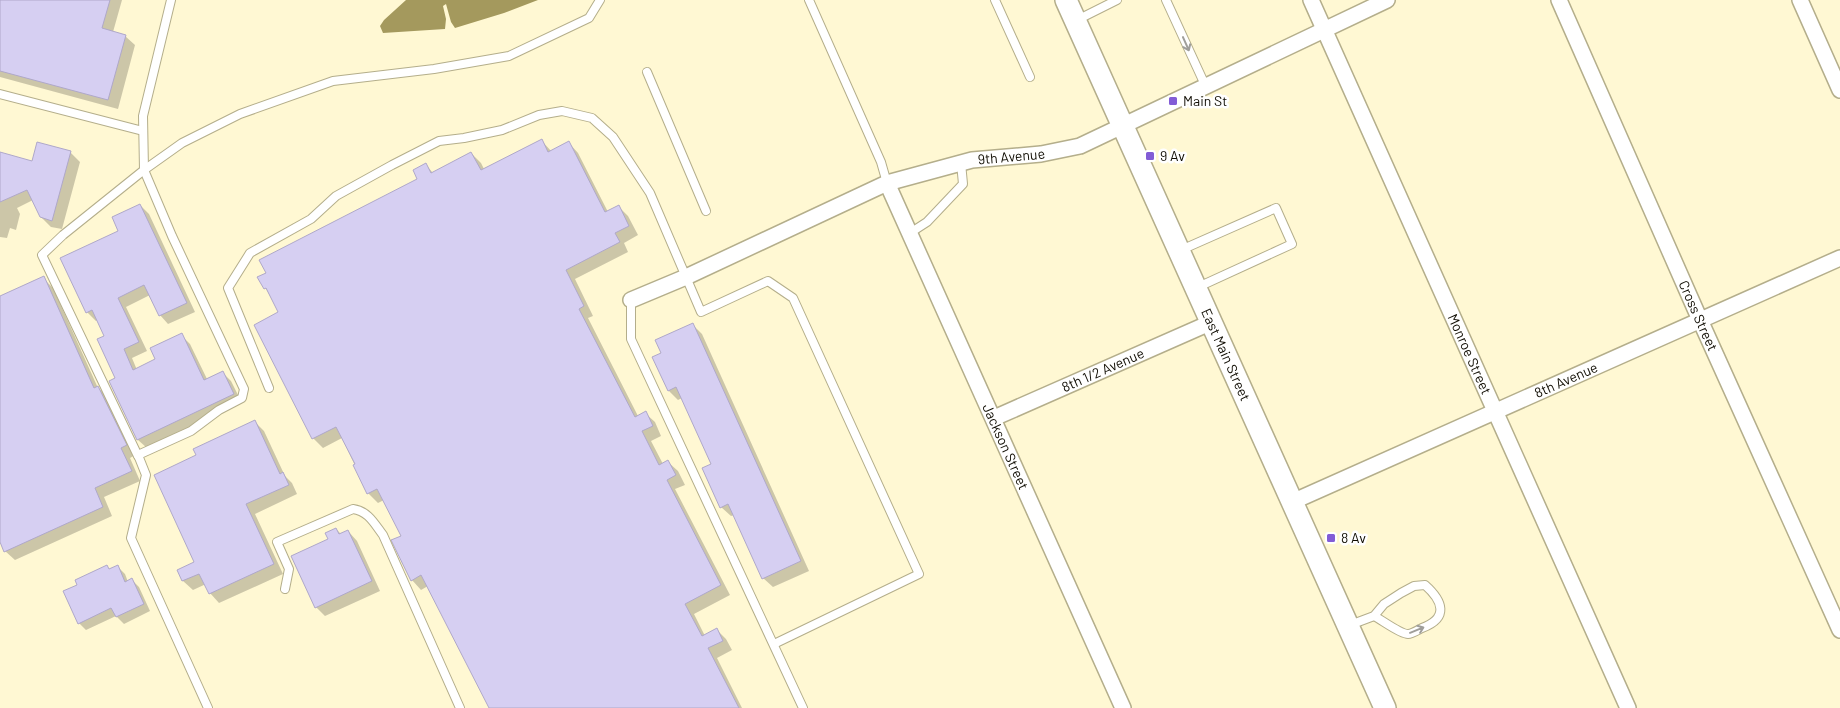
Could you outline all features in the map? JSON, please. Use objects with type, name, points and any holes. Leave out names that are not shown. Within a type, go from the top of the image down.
[{"type":"main road","name":"East Main Street","points":[[1066,0],[1385,708]]},
{"type":"street","name":"Monroe Street","points":[[1311,0],[1494,413],[1628,708]]},
{"type":"street","name":"9th Avenue","points":[[631,300],[686,277],[887,184],[972,160],[1041,154],[1080,146],[1387,0]]},
{"type":"street","name":"Cross Street","points":[[1559,0],[1700,320],[1840,630]]},
{"type":"street","points":[[1800,0],[1840,90]]},
{"type":"street","name":"Jackson Street","points":[[887,184],[1123,708]]},
{"type":"street","name":"8th Avenue","points":[[1292,502],[1840,258]]},
{"type":"street","name":"8th 1/2 Avenue","points":[[994,418],[1212,322]]},
{"type":"lane","points":[[138,456],[191,431],[219,410],[242,398],[244,389],[172,236],[144,170],[143,116],[170,0]]},
{"type":"lane","points":[[208,708],[132,538],[146,475],[42,255],[63,235],[144,170],[182,143],[240,114],[333,80],[434,69],[509,56],[589,18],[600,0]]},
{"type":"lane","points":[[808,0],[881,162],[887,184]]},
{"type":"lane","points":[[996,0],[1030,77]]},
{"type":"lane","points":[[1076,21],[1117,0]]},
{"type":"lane","points":[[1166,0],[1206,87]]},
{"type":"lane","points":[[647,72],[706,211]]},
{"type":"lane","points":[[0,94],[143,131]]},
{"type":"lane","points":[[269,388],[228,288],[250,253],[311,218],[336,196],[439,141],[502,130],[540,115],[562,111],[592,118],[613,137],[650,194],[702,312],[768,281],[792,298],[920,574],[774,644]]},
{"type":"lane","points":[[910,233],[927,222],[963,184],[960,163]]},
{"type":"lane","points":[[1179,251],[1276,208],[1292,244],[1196,288]]},
{"type":"lane","points":[[631,300],[632,339],[803,708]]},
{"type":"lane","points":[[284,589],[289,569],[277,542],[353,509],[360,510],[368,516],[383,534],[460,708]]},
{"type":"lane","points":[[1348,626],[1374,616],[1384,604],[1414,586],[1425,585],[1434,593],[1441,609],[1439,618],[1431,625],[1408,634],[1399,631],[1374,616]]},
{"type":"shaded area","points":[[406,0],[538,0],[455,28],[451,22],[446,4],[443,6],[446,19],[445,29],[383,33],[380,26],[384,20]]},
{"type":"building","points":[[0,0],[110,0],[102,28],[126,35],[108,100],[0,71]]},
{"type":"building","points":[[542,139],[548,152],[569,141],[605,212],[619,205],[629,226],[615,233],[620,242],[566,270],[584,306],[579,309],[635,417],[646,411],[653,426],[642,431],[659,465],[668,460],[676,475],[667,480],[721,585],[685,604],[702,636],[717,628],[723,641],[708,648],[739,708],[489,708],[421,575],[411,581],[391,540],[401,536],[377,489],[367,494],[353,465],[355,464],[336,427],[312,439],[254,325],[278,312],[266,288],[264,289],[257,277],[266,273],[259,260],[417,179],[413,170],[426,163],[431,173],[471,152],[481,170]]},
{"type":"building","points":[[37,142],[71,151],[52,221],[40,217],[27,190],[0,202],[0,152],[32,161]]},
{"type":"building","points":[[140,204],[187,303],[159,316],[144,285],[118,298],[139,342],[124,349],[133,370],[155,359],[150,348],[182,333],[204,380],[223,371],[234,394],[137,440],[109,381],[115,378],[97,339],[104,336],[92,310],[86,313],[60,258],[118,231],[112,217]]},
{"type":"building","points":[[44,276],[94,388],[98,386],[127,445],[121,448],[132,471],[95,488],[103,507],[4,552],[0,542],[0,296]]},
{"type":"building","points":[[693,323],[801,561],[762,579],[728,504],[720,508],[702,468],[711,464],[676,387],[668,391],[652,357],[661,353],[655,340]]},
{"type":"building","points":[[255,420],[280,474],[283,472],[289,485],[246,504],[274,564],[209,594],[199,574],[182,581],[177,570],[194,562],[154,475],[196,455],[193,449]]},
{"type":"building","points":[[336,528],[339,534],[348,530],[372,581],[315,608],[291,556],[328,539],[325,533]]},
{"type":"building","points":[[107,565],[109,569],[118,565],[125,582],[132,578],[144,604],[116,617],[111,608],[78,624],[63,591],[77,585],[75,580]]},
{"type":"place","name":"Main St","points":[[1173,101]]},
{"type":"place","name":"9 Av","points":[[1150,156]]},
{"type":"place","name":"8 Av","points":[[1331,538]]}]
